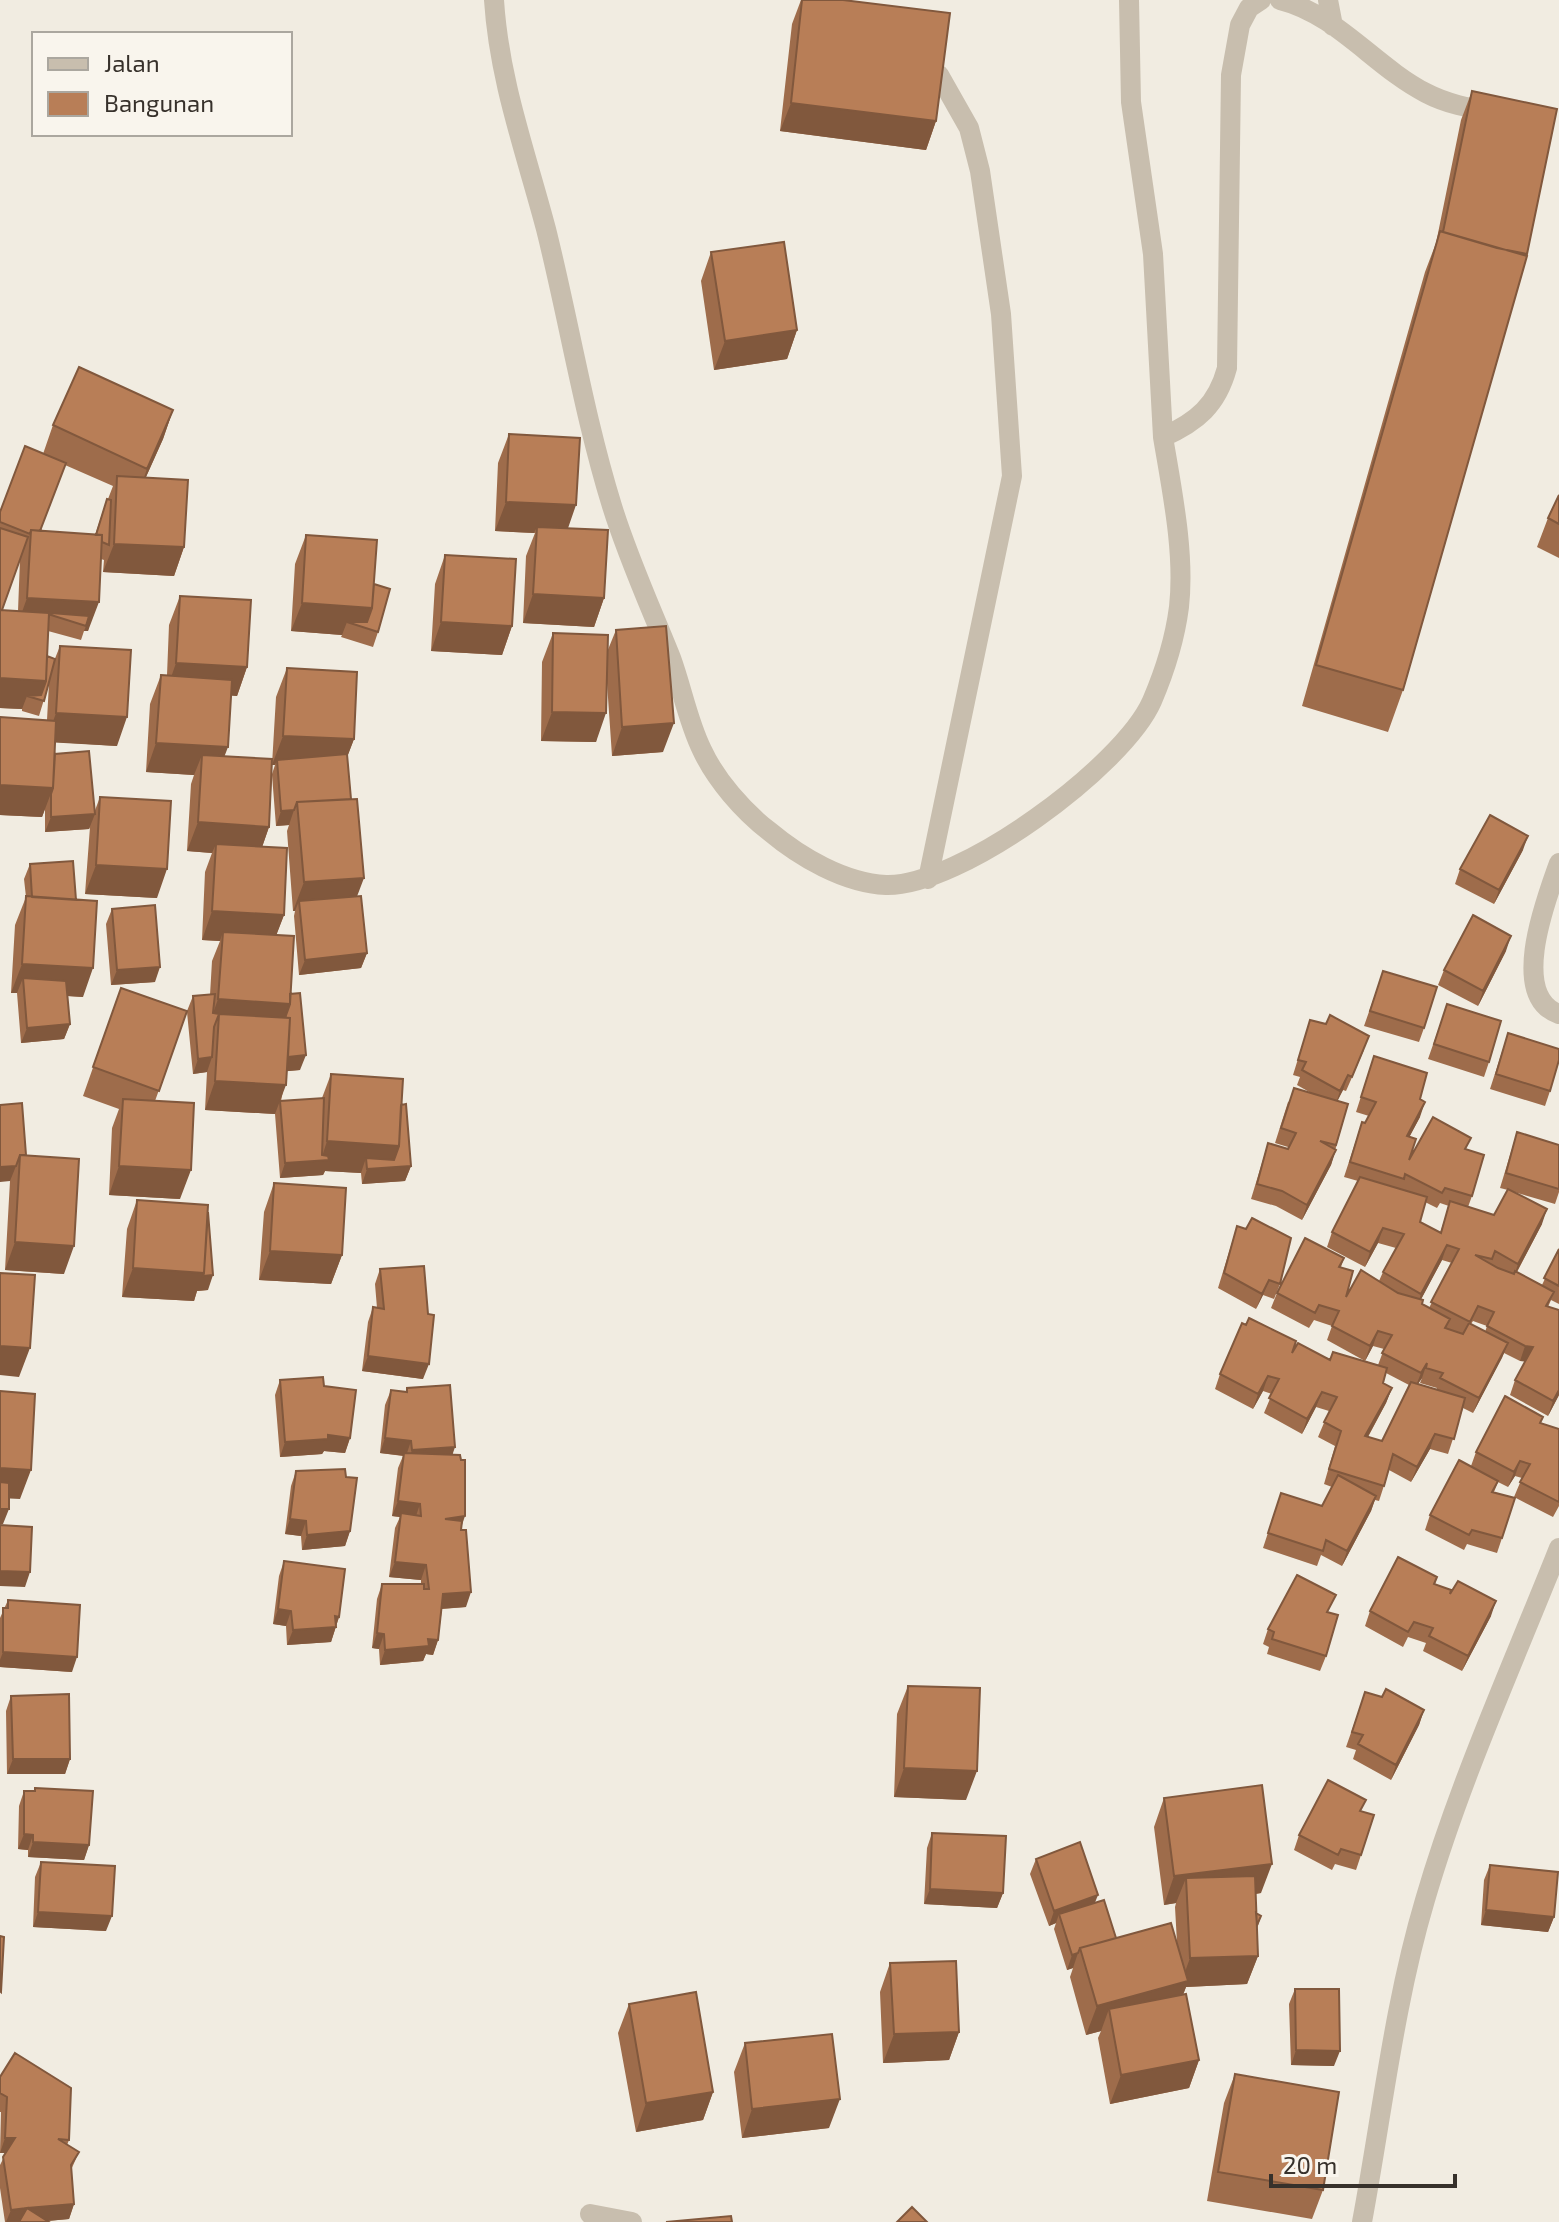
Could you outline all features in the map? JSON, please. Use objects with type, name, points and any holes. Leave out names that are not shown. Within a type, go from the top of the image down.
[{"type":"street","points":[[494,0],[510,109],[545,229],[612,507],[679,679],[702,751],[732,795],[768,831],[812,862],[848,877],[886,885],[928,879],[986,849],[1091,778],[1150,705],[1179,606],[1177,550],[1163,437],[1153,254],[1131,102],[1129,0]]},
{"type":"street","points":[[1163,437],[1191,425],[1204,413],[1222,387],[1227,368],[1231,75],[1240,25],[1249,8],[1261,0]]},
{"type":"street","points":[[1280,0],[1298,5],[1333,26],[1423,92],[1444,102],[1509,116]]},
{"type":"street","points":[[1328,0],[1333,26]]},
{"type":"street","points":[[928,879],[1012,476],[1001,314],[980,171],[969,128],[939,75]]},
{"type":"street","points":[[1559,863],[1533,954],[1534,980],[1540,996],[1551,1012],[1559,1014]]},
{"type":"street","points":[[1362,2222],[1408,1972],[1425,1900],[1469,1775],[1559,1548]]},
{"type":"street","points":[[590,2214],[632,2222]]},
{"type":"building","points":[[802,0],[843,0],[950,13],[936,121],[791,103]]},
{"type":"building","points":[[1472,91],[1557,109],[1527,254],[1443,232]]},
{"type":"building","points":[[1440,231],[1527,256],[1403,690],[1316,665]]},
{"type":"building","points":[[784,242],[797,330],[725,341],[711,252]]},
{"type":"building","points":[[79,367],[173,410],[147,469],[53,425]]},
{"type":"building","points":[[509,434],[580,438],[576,505],[506,502]]},
{"type":"building","points":[[25,446],[66,463],[40,531],[31,530],[30,534],[0,522],[0,512]]},
{"type":"building","points":[[117,476],[188,480],[184,547],[114,544]]},
{"type":"building","points":[[1559,495],[1559,524],[1548,518]]},
{"type":"building","points":[[107,499],[111,500],[109,545],[102,542],[102,535],[96,535]]},
{"type":"building","points":[[537,527],[608,530],[604,598],[533,594]]},
{"type":"building","points":[[0,528],[28,537],[2,610],[0,610]]},
{"type":"building","points":[[31,530],[102,535],[99,602],[27,598]]},
{"type":"building","points":[[306,535],[377,540],[372,608],[302,603]]},
{"type":"building","points":[[445,555],[516,559],[512,626],[441,622]]},
{"type":"building","points":[[374,584],[390,589],[378,632],[347,622],[367,622]]},
{"type":"building","points":[[180,596],[251,600],[247,667],[176,663]]},
{"type":"building","points":[[0,610],[49,613],[46,681],[0,678]]},
{"type":"building","points":[[51,613],[89,616],[86,626]]},
{"type":"building","points":[[666,626],[674,723],[622,727],[616,630]]},
{"type":"building","points":[[553,633],[608,635],[606,713],[552,712]]},
{"type":"building","points":[[60,646],[131,650],[127,717],[56,713]]},
{"type":"building","points":[[47,656],[55,659],[44,701],[27,696],[41,695],[46,681]]},
{"type":"building","points":[[287,668],[357,672],[354,739],[283,736]]},
{"type":"building","points":[[161,675],[232,680],[228,747],[156,743]]},
{"type":"building","points":[[0,717],[56,721],[53,788],[0,785]]},
{"type":"building","points":[[89,751],[95,814],[51,817],[55,754]]},
{"type":"building","points":[[347,754],[351,799],[297,802],[294,810],[281,811],[277,760]]},
{"type":"building","points":[[202,755],[272,759],[269,827],[198,822]]},
{"type":"building","points":[[100,797],[171,801],[167,869],[96,865]]},
{"type":"building","points":[[357,799],[364,878],[304,882],[297,802]]},
{"type":"building","points":[[1490,815],[1528,836],[1499,890],[1460,869]]},
{"type":"building","points":[[216,844],[287,848],[284,915],[212,911]]},
{"type":"building","points":[[73,861],[76,900],[32,897],[30,864]]},
{"type":"building","points":[[26,896],[97,901],[93,968],[22,964]]},
{"type":"building","points":[[361,896],[367,953],[305,960],[299,901]]},
{"type":"building","points":[[155,905],[160,967],[117,970],[112,909]]},
{"type":"building","points":[[1473,915],[1511,936],[1483,991],[1444,970]]},
{"type":"building","points":[[223,932],[294,936],[290,1004],[218,999]]},
{"type":"building","points":[[1383,971],[1437,987],[1424,1028],[1370,1011]]},
{"type":"building","points":[[23,978],[66,981],[70,1024],[27,1028]]},
{"type":"building","points":[[121,988],[187,1011],[159,1091],[93,1067]]},
{"type":"building","points":[[300,993],[306,1055],[288,1057],[290,1018],[285,1018],[290,994]]},
{"type":"building","points":[[215,994],[213,1013],[219,1014],[214,1027],[212,1057],[198,1059],[193,996]]},
{"type":"building","points":[[1447,1004],[1501,1021],[1489,1062],[1434,1044]]},
{"type":"building","points":[[219,1014],[290,1018],[286,1085],[215,1081]]},
{"type":"building","points":[[1330,1015],[1369,1036],[1352,1077],[1348,1075],[1340,1091],[1302,1070],[1306,1062],[1298,1060],[1310,1020],[1326,1024]]},
{"type":"building","points":[[1508,1033],[1559,1049],[1550,1091],[1496,1074]]},
{"type":"building","points":[[1374,1056],[1427,1073],[1420,1099],[1425,1102],[1407,1136],[1416,1139],[1409,1160],[1433,1117],[1471,1138],[1465,1149],[1484,1155],[1472,1196],[1445,1188],[1442,1193],[1405,1174],[1404,1179],[1350,1162],[1362,1122],[1365,1123],[1376,1102],[1361,1097]]},
{"type":"building","points":[[331,1074],[403,1079],[399,1146],[327,1141]]},
{"type":"building","points":[[1294,1088],[1348,1104],[1336,1145],[1320,1141],[1336,1150],[1307,1205],[1282,1191],[1257,1184],[1268,1143],[1288,1149],[1296,1133],[1281,1128]]},
{"type":"building","points":[[324,1098],[322,1155],[328,1156],[329,1160],[285,1163],[280,1101]]},
{"type":"building","points":[[123,1099],[194,1103],[191,1170],[119,1166]]},
{"type":"building","points":[[22,1103],[26,1155],[20,1155],[16,1166],[0,1167],[0,1105]]},
{"type":"building","points":[[406,1104],[411,1166],[367,1169],[366,1158],[394,1160],[399,1146],[401,1105]]},
{"type":"building","points":[[1517,1132],[1559,1145],[1559,1189],[1506,1173]]},
{"type":"building","points":[[20,1155],[79,1159],[74,1246],[15,1242]]},
{"type":"building","points":[[1360,1177],[1427,1197],[1420,1222],[1441,1233],[1450,1201],[1494,1215],[1508,1189],[1547,1209],[1518,1264],[1495,1251],[1492,1259],[1475,1255],[1498,1268],[1514,1274],[1515,1271],[1554,1292],[1546,1306],[1559,1310],[1559,1390],[1553,1401],[1515,1380],[1533,1347],[1525,1346],[1487,1326],[1494,1312],[1478,1306],[1470,1322],[1431,1302],[1459,1249],[1447,1245],[1421,1294],[1383,1272],[1404,1234],[1383,1228],[1370,1252],[1332,1232]]},
{"type":"building","points":[[274,1183],[346,1188],[342,1255],[270,1251]]},
{"type":"building","points":[[137,1200],[208,1205],[204,1273],[133,1268]]},
{"type":"building","points":[[208,1212],[213,1275],[203,1276],[204,1273]]},
{"type":"building","points":[[1252,1218],[1291,1238],[1280,1284],[1269,1280],[1262,1294],[1224,1273],[1237,1226],[1246,1229]]},
{"type":"building","points":[[1305,1238],[1344,1258],[1339,1267],[1353,1271],[1346,1297],[1361,1270],[1398,1293],[1423,1300],[1422,1304],[1450,1319],[1445,1328],[1463,1334],[1469,1323],[1508,1343],[1479,1398],[1440,1378],[1443,1373],[1426,1368],[1427,1363],[1421,1373],[1382,1353],[1392,1335],[1378,1331],[1370,1346],[1332,1326],[1339,1311],[1319,1305],[1315,1313],[1277,1293]]},
{"type":"building","points":[[1559,1249],[1559,1286],[1544,1278]]},
{"type":"building","points":[[424,1266],[428,1314],[434,1315],[429,1364],[368,1356],[373,1307],[384,1309],[380,1269]]},
{"type":"building","points":[[0,1273],[35,1275],[30,1348],[0,1346]]},
{"type":"building","points":[[1249,1318],[1296,1341],[1292,1353],[1298,1343],[1330,1360],[1333,1352],[1387,1368],[1383,1383],[1392,1388],[1365,1436],[1382,1441],[1411,1382],[1465,1398],[1454,1439],[1435,1434],[1417,1467],[1393,1454],[1384,1486],[1329,1469],[1341,1431],[1324,1422],[1337,1397],[1322,1392],[1307,1419],[1269,1398],[1279,1379],[1268,1376],[1258,1394],[1220,1374],[1242,1323],[1246,1325]]},
{"type":"building","points":[[323,1377],[324,1386],[356,1390],[350,1438],[328,1435],[328,1439],[285,1442],[280,1380]]},
{"type":"building","points":[[450,1385],[455,1447],[412,1450],[411,1441],[385,1438],[391,1390],[407,1392],[407,1388]]},
{"type":"building","points":[[0,1391],[35,1394],[31,1470],[0,1468]]},
{"type":"building","points":[[1505,1396],[1543,1417],[1540,1423],[1559,1429],[1559,1502],[1520,1482],[1530,1464],[1520,1461],[1514,1472],[1476,1452]]},
{"type":"building","points":[[404,1453],[460,1455],[461,1460],[465,1460],[465,1516],[445,1519],[462,1521],[461,1530],[466,1530],[471,1592],[443,1594],[438,1640],[428,1639],[429,1646],[385,1650],[384,1634],[377,1633],[382,1584],[424,1584],[424,1589],[429,1589],[426,1565],[395,1562],[401,1513],[421,1516],[420,1504],[398,1501]]},
{"type":"building","points":[[1459,1460],[1498,1481],[1492,1492],[1515,1498],[1502,1538],[1472,1530],[1469,1535],[1430,1515]]},
{"type":"building","points":[[345,1469],[346,1477],[357,1478],[350,1531],[307,1535],[306,1521],[290,1519],[296,1471]]},
{"type":"building","points":[[1338,1475],[1376,1496],[1347,1551],[1326,1540],[1323,1551],[1268,1533],[1281,1493],[1322,1506]]},
{"type":"building","points":[[0,1482],[9,1483],[9,1509],[0,1509]]},
{"type":"building","points":[[0,1525],[32,1527],[30,1572],[0,1571]]},
{"type":"building","points":[[1398,1557],[1437,1577],[1434,1584],[1451,1590],[1450,1594],[1458,1581],[1496,1601],[1468,1656],[1429,1636],[1433,1628],[1414,1622],[1408,1632],[1370,1611]]},
{"type":"building","points":[[284,1561],[345,1569],[339,1617],[335,1616],[336,1627],[293,1630],[291,1611],[278,1609]]},
{"type":"building","points":[[1297,1575],[1336,1595],[1327,1612],[1338,1615],[1326,1656],[1272,1639],[1274,1632],[1268,1629]]},
{"type":"building","points":[[8,1600],[80,1605],[77,1657],[3,1652],[3,1608],[8,1608]]},
{"type":"building","points":[[908,1686],[980,1688],[977,1771],[904,1768]]},
{"type":"building","points":[[1386,1689],[1424,1710],[1396,1765],[1358,1744],[1363,1735],[1352,1732],[1365,1692],[1382,1697]]},
{"type":"building","points":[[69,1694],[70,1759],[13,1759],[11,1696]]},
{"type":"building","points":[[1328,1780],[1366,1800],[1360,1811],[1374,1815],[1361,1855],[1341,1849],[1338,1855],[1299,1835]]},
{"type":"building","points":[[1262,1785],[1272,1864],[1174,1876],[1164,1798]]},
{"type":"building","points":[[35,1788],[93,1791],[89,1845],[33,1842],[33,1835],[24,1834],[24,1791],[35,1791]]},
{"type":"building","points":[[932,1833],[1006,1836],[1003,1893],[930,1889]]},
{"type":"building","points":[[1080,1842],[1098,1895],[1054,1911],[1036,1859]]},
{"type":"building","points":[[41,1862],[115,1866],[112,1916],[38,1912]]},
{"type":"building","points":[[1490,1865],[1558,1872],[1554,1917],[1486,1910]]},
{"type":"building","points":[[1255,1876],[1258,1956],[1190,1958],[1186,1878]]},
{"type":"building","points":[[1104,1900],[1116,1938],[1080,1948],[1078,1953],[1072,1955],[1059,1914]]},
{"type":"building","points":[[1171,1923],[1188,1981],[1097,2006],[1080,1948]]},
{"type":"building","points":[[0,1936],[4,1937],[1,1992],[0,1991]]},
{"type":"building","points":[[956,1961],[959,2032],[894,2034],[890,1963]]},
{"type":"building","points":[[1295,1989],[1339,1989],[1340,2051],[1296,2050]]},
{"type":"building","points":[[696,1992],[713,2092],[646,2103],[629,2004]]},
{"type":"building","points":[[1186,1994],[1199,2060],[1121,2075],[1109,2009]]},
{"type":"building","points":[[832,2034],[840,2099],[752,2109],[745,2043]]},
{"type":"building","points":[[15,2053],[71,2088],[69,2140],[58,2139],[79,2152],[71,2165],[74,2204],[11,2210],[3,2157],[15,2138],[5,2138],[7,2097],[0,2093],[0,2077]]},
{"type":"building","points":[[1235,2074],[1339,2092],[1323,2190],[1218,2172]]},
{"type":"building","points":[[912,2207],[927,2222],[897,2222]]},
{"type":"building","points":[[27,2208],[49,2222],[19,2222]]},
{"type":"building","points":[[731,2216],[732,2222],[666,2222]]}]
